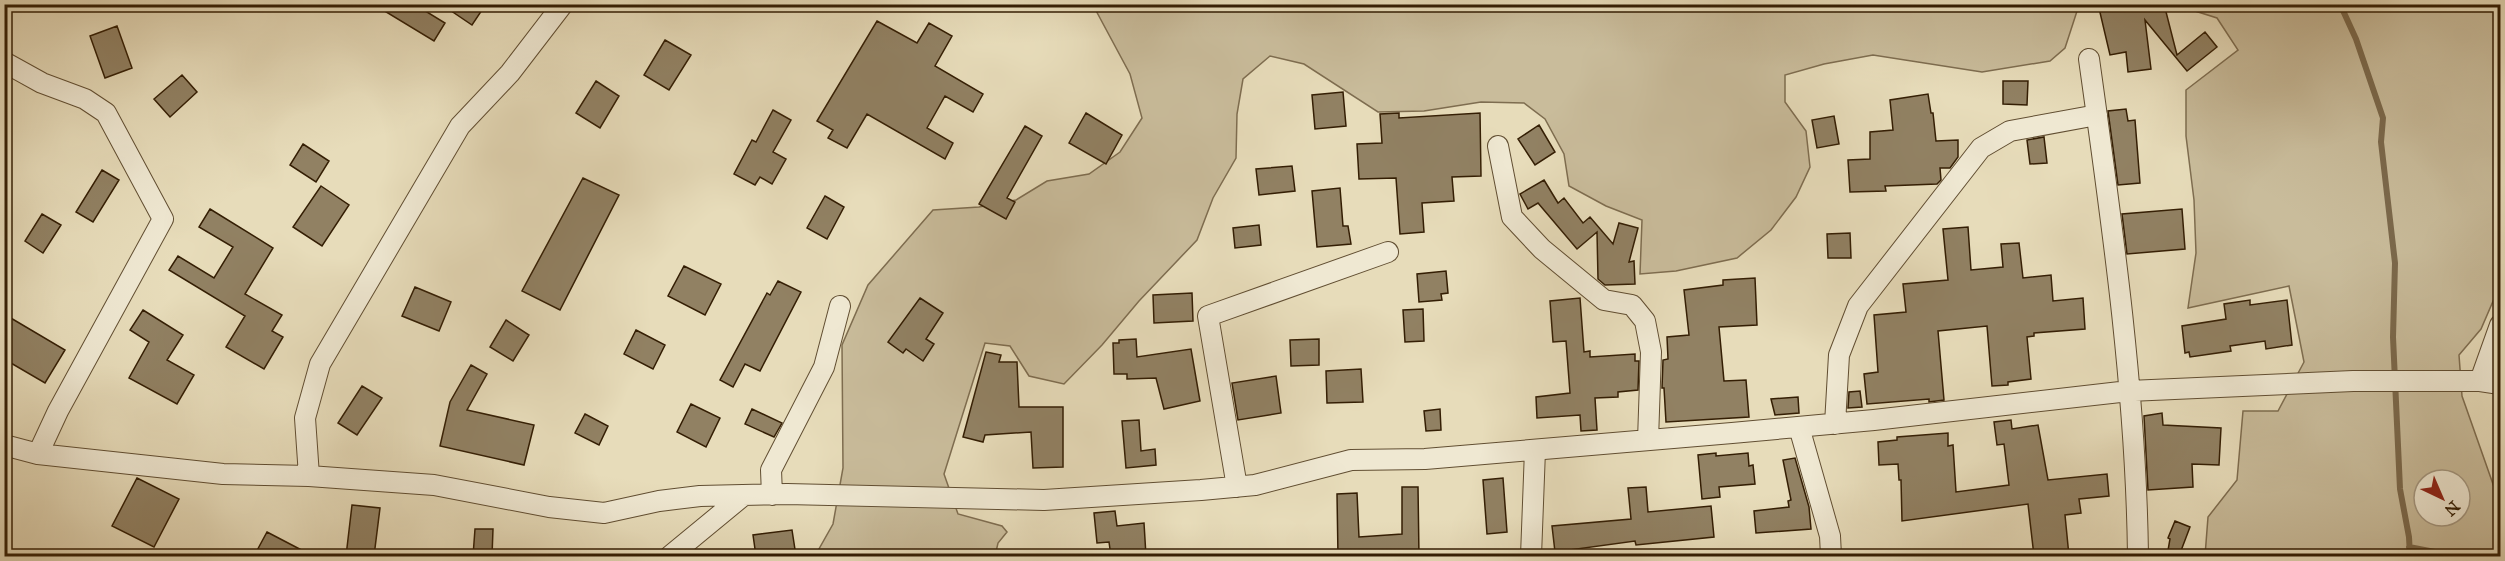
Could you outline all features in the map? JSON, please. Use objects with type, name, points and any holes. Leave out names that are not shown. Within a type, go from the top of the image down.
[{"type":"street","points":[[309,476],[305,418],[320,364],[460,126],[510,73],[563,4]]},
{"type":"street","points":[[2089,59],[2112,221],[2129,391],[2138,556]]},
{"type":"street","points":[[4,62],[42,83],[85,99],[106,113],[163,219],[58,411],[38,454]]},
{"type":"street","points":[[1835,424],[1839,355],[1858,306],[1981,148],[2010,131],[2097,115]]},
{"type":"street","points":[[1498,147],[1512,217],[1542,249],[1604,300],[1632,305],[1645,321],[1651,352],[1648,440]]},
{"type":"street","points":[[1237,487],[1208,316],[1388,252]]},
{"type":"street","points":[[771,495],[771,470],[824,367],[840,306]]},
{"type":"street","points":[[2480,381],[2500,325]]},
{"type":"street","points":[[4,445],[38,454],[223,474],[309,476],[434,484],[549,507],[604,513],[659,501],[700,496],[771,495],[1044,500],[1237,487],[1255,485],[1351,460],[1425,459],[1835,424],[2129,391],[2353,381],[2480,381],[2500,384]]},
{"type":"street","points":[[1798,427],[1830,536],[1831,556]]},
{"type":"street","points":[[1531,556],[1535,450]]},
{"type":"street","points":[[670,556],[744,495]]},
{"type":"shaded area","points":[[1093,5],[2079,5],[2065,48],[2050,61],[1982,72],[1873,55],[1824,64],[1785,75],[1785,102],[1806,131],[1810,167],[1796,197],[1771,230],[1737,258],[1676,271],[1640,274],[1642,220],[1606,206],[1569,186],[1564,154],[1545,119],[1524,103],[1481,102],[1424,111],[1378,112],[1304,64],[1270,56],[1243,79],[1237,114],[1236,158],[1213,198],[1197,240],[1064,384],[1029,376],[1010,346],[985,343],[944,474],[958,514],[1002,526],[1007,532],[998,543],[995,556],[815,556],[833,524],[843,468],[842,345],[868,285],[933,210],[979,207],[1016,200],[1047,181],[1089,174],[1120,152],[1142,118],[1130,74]]},
{"type":"shaded area","points":[[2188,5],[2500,5],[2500,285],[2481,329],[2459,355],[2462,396],[2500,504],[2500,556],[2205,556],[2208,517],[2237,480],[2243,411],[2278,411],[2304,362],[2289,286],[2188,308],[2196,253],[2194,200],[2186,136],[2186,90],[2238,50],[2217,18],[2195,11]]},
{"type":"building","points":[[373,4],[414,4],[445,23],[434,41]]},
{"type":"building","points":[[441,4],[486,4],[472,25]]},
{"type":"building","points":[[2098,4],[2164,4],[2177,55],[2205,32],[2217,47],[2187,71],[2145,20],[2151,69],[2128,72],[2126,52],[2110,55]]},
{"type":"building","points":[[877,21],[917,43],[929,23],[952,36],[935,66],[983,94],[973,112],[945,96],[927,128],[953,143],[945,159],[867,114],[847,148],[828,138],[833,130],[817,121]]},
{"type":"building","points":[[117,26],[132,68],[105,78],[90,36]]},
{"type":"building","points":[[665,40],[691,55],[669,90],[644,75]]},
{"type":"building","points":[[182,75],[197,92],[170,117],[154,99]]},
{"type":"building","points":[[596,81],[619,96],[600,128],[576,113]]},
{"type":"building","points":[[2003,81],[2028,81],[2027,105],[2003,104]]},
{"type":"building","points":[[1343,92],[1346,126],[1315,129],[1312,95]]},
{"type":"building","points":[[1928,94],[1936,141],[1958,140],[1958,157],[1950,168],[1940,168],[1941,180],[1937,184],[1885,186],[1886,191],[1850,192],[1848,160],[1870,159],[1870,132],[1893,130],[1890,100]]},
{"type":"building","points":[[2126,109],[2128,121],[2135,120],[2140,183],[2118,185],[2108,111]]},
{"type":"building","points":[[773,110],[791,120],[773,152],[786,159],[772,184],[760,177],[755,185],[734,174],[752,140],[756,142]]},
{"type":"building","points":[[1086,113],[1122,135],[1106,164],[1069,143]]},
{"type":"building","points":[[1399,113],[1399,118],[1480,113],[1481,176],[1452,177],[1454,201],[1422,203],[1424,232],[1400,234],[1396,178],[1359,179],[1357,144],[1382,143],[1380,114]]},
{"type":"building","points":[[1834,116],[1839,144],[1817,148],[1812,120]]},
{"type":"building","points":[[1539,125],[1555,152],[1535,165],[1518,139]]},
{"type":"building","points":[[1025,126],[1042,136],[1007,198],[1015,202],[1006,219],[979,204]]},
{"type":"building","points":[[2044,137],[2047,163],[2030,164],[2027,140]]},
{"type":"building","points":[[303,144],[329,161],[316,182],[290,165]]},
{"type":"building","points":[[1292,166],[1295,191],[1259,195],[1256,169]]},
{"type":"building","points":[[102,170],[119,180],[93,222],[76,212]]},
{"type":"building","points":[[583,178],[619,195],[560,310],[522,291]]},
{"type":"building","points":[[1544,180],[1558,203],[1564,198],[1583,223],[1590,217],[1613,244],[1619,223],[1638,228],[1629,262],[1634,261],[1635,284],[1605,285],[1598,279],[1597,232],[1577,249],[1538,203],[1528,209],[1520,194]]},
{"type":"building","points":[[321,186],[349,205],[322,246],[293,227]]},
{"type":"building","points":[[1340,188],[1343,226],[1348,226],[1351,244],[1317,247],[1312,191]]},
{"type":"building","points":[[825,196],[844,207],[827,239],[807,228]]},
{"type":"building","points":[[210,209],[273,248],[245,294],[282,315],[272,331],[283,337],[264,369],[226,347],[245,316],[169,270],[178,256],[214,278],[233,247],[199,227]]},
{"type":"building","points":[[2182,209],[2185,249],[2127,254],[2122,214]]},
{"type":"building","points":[[42,214],[61,225],[43,253],[25,241]]},
{"type":"building","points":[[1259,225],[1261,245],[1235,248],[1233,228]]},
{"type":"building","points":[[1968,227],[1971,270],[2003,267],[2001,244],[2019,243],[2023,278],[2051,275],[2053,301],[2083,298],[2085,329],[2034,333],[2034,336],[2027,337],[2031,379],[2008,382],[2008,385],[1992,386],[1987,326],[1938,331],[1944,400],[1867,404],[1864,374],[1878,372],[1874,315],[1906,312],[1903,284],[1948,280],[1943,229]]},
{"type":"building","points":[[1850,233],[1851,258],[1828,258],[1827,234]]},
{"type":"building","points":[[684,266],[721,284],[705,315],[668,296]]},
{"type":"building","points":[[1446,271],[1448,293],[1441,294],[1442,300],[1419,302],[1417,274]]},
{"type":"building","points":[[1755,278],[1757,325],[1719,327],[1724,381],[1746,380],[1749,417],[1666,422],[1664,388],[1662,388],[1663,360],[1668,359],[1667,337],[1689,335],[1684,290],[1723,285],[1723,280]]},
{"type":"building","points":[[778,281],[801,292],[760,371],[745,364],[733,387],[720,380],[767,293],[770,295]]},
{"type":"building","points":[[415,287],[451,302],[439,331],[402,316]]},
{"type":"building","points":[[1192,293],[1193,321],[1154,323],[1153,295]]},
{"type":"building","points":[[920,298],[943,313],[926,339],[934,344],[923,361],[906,349],[903,353],[888,342]]},
{"type":"building","points":[[1580,298],[1584,352],[1590,351],[1590,357],[1635,354],[1635,361],[1639,361],[1638,390],[1618,392],[1618,397],[1595,398],[1597,430],[1581,431],[1580,415],[1537,418],[1536,397],[1570,393],[1566,341],[1553,342],[1550,301]]},
{"type":"building","points":[[2250,300],[2250,305],[2287,300],[2292,345],[2266,349],[2265,341],[2230,346],[2231,351],[2190,357],[2189,352],[2185,353],[2182,326],[2226,319],[2224,304]]},
{"type":"building","points":[[1423,309],[1424,341],[1405,342],[1403,310]]},
{"type":"building","points":[[143,310],[183,335],[167,360],[194,375],[177,404],[129,378],[149,342],[130,330]]},
{"type":"building","points":[[4,314],[65,350],[45,383],[4,359]]},
{"type":"building","points":[[506,320],[529,335],[513,361],[490,347]]},
{"type":"building","points":[[636,330],[665,345],[653,369],[624,354]]},
{"type":"building","points":[[1136,339],[1137,357],[1191,349],[1200,401],[1164,409],[1156,378],[1127,379],[1127,374],[1114,374],[1113,343],[1119,343],[1119,340]]},
{"type":"building","points":[[1319,339],[1319,365],[1291,366],[1290,340]]},
{"type":"building","points":[[986,352],[1001,355],[999,362],[1017,362],[1019,407],[1063,407],[1063,467],[1033,468],[1031,432],[985,435],[983,442],[963,437]]},
{"type":"building","points":[[471,365],[487,374],[467,410],[534,425],[524,465],[440,446],[450,402]]},
{"type":"building","points":[[1361,369],[1363,402],[1327,403],[1326,371]]},
{"type":"building","points":[[1276,376],[1281,413],[1238,420],[1232,383]]},
{"type":"building","points":[[362,386],[382,398],[357,435],[338,423]]},
{"type":"building","points":[[1860,391],[1862,407],[1848,408],[1849,392]]},
{"type":"building","points":[[1798,397],[1799,413],[1775,415],[1771,399]]},
{"type":"building","points":[[691,404],[720,418],[706,447],[677,432]]},
{"type":"building","points":[[752,409],[782,423],[774,437],[745,424]]},
{"type":"building","points":[[1440,409],[1441,430],[1426,431],[1424,411]]},
{"type":"building","points":[[2162,413],[2163,425],[2221,428],[2219,465],[2192,464],[2193,487],[2148,490],[2144,416]]},
{"type":"building","points":[[585,414],[608,426],[599,445],[575,433]]},
{"type":"building","points":[[1139,420],[1141,451],[1155,449],[1156,465],[1126,468],[1122,421]]},
{"type":"building","points":[[2011,420],[2012,429],[2038,425],[2048,480],[2107,474],[2109,496],[2079,499],[2081,513],[2065,515],[2069,556],[2034,556],[2028,504],[1902,521],[1901,480],[1899,480],[1898,464],[1879,465],[1878,442],[1897,440],[1897,437],[1948,433],[1948,446],[1953,445],[1956,492],[2009,485],[2004,444],[1997,445],[1994,422]]},
{"type":"building","points":[[1716,453],[1716,456],[1748,453],[1749,466],[1753,465],[1755,484],[1719,487],[1720,497],[1702,499],[1698,455]]},
{"type":"building","points":[[1795,458],[1809,507],[1811,529],[1756,533],[1754,511],[1789,507],[1788,501],[1791,500],[1783,460]]},
{"type":"building","points":[[137,478],[179,499],[154,547],[112,526]]},
{"type":"building","points":[[1503,478],[1507,532],[1487,534],[1483,480]]},
{"type":"building","points":[[1402,487],[1418,487],[1419,556],[1338,556],[1337,494],[1357,493],[1359,537],[1402,534]]},
{"type":"building","points":[[1646,487],[1648,512],[1711,506],[1714,537],[1636,545],[1635,541],[1555,552],[1552,526],[1631,519],[1628,488]]},
{"type":"building","points":[[352,505],[380,508],[374,556],[346,556]]},
{"type":"building","points":[[1115,511],[1117,526],[1144,523],[1146,556],[1111,556],[1109,542],[1097,543],[1094,513]]},
{"type":"building","points":[[2175,521],[2190,527],[2179,556],[2167,556],[2170,539],[2168,538]]},
{"type":"building","points":[[475,529],[493,529],[492,556],[473,556]]},
{"type":"building","points":[[792,530],[796,556],[756,556],[753,535]]},
{"type":"building","points":[[267,532],[313,556],[254,556]]},
{"type":"waterway","points":[[2340,4],[2356,39],[2383,118],[2381,142],[2395,263],[2393,337],[2400,489],[2409,537],[2410,556]]},
{"type":"waterway","points":[[2409,547],[2455,556]]}]
